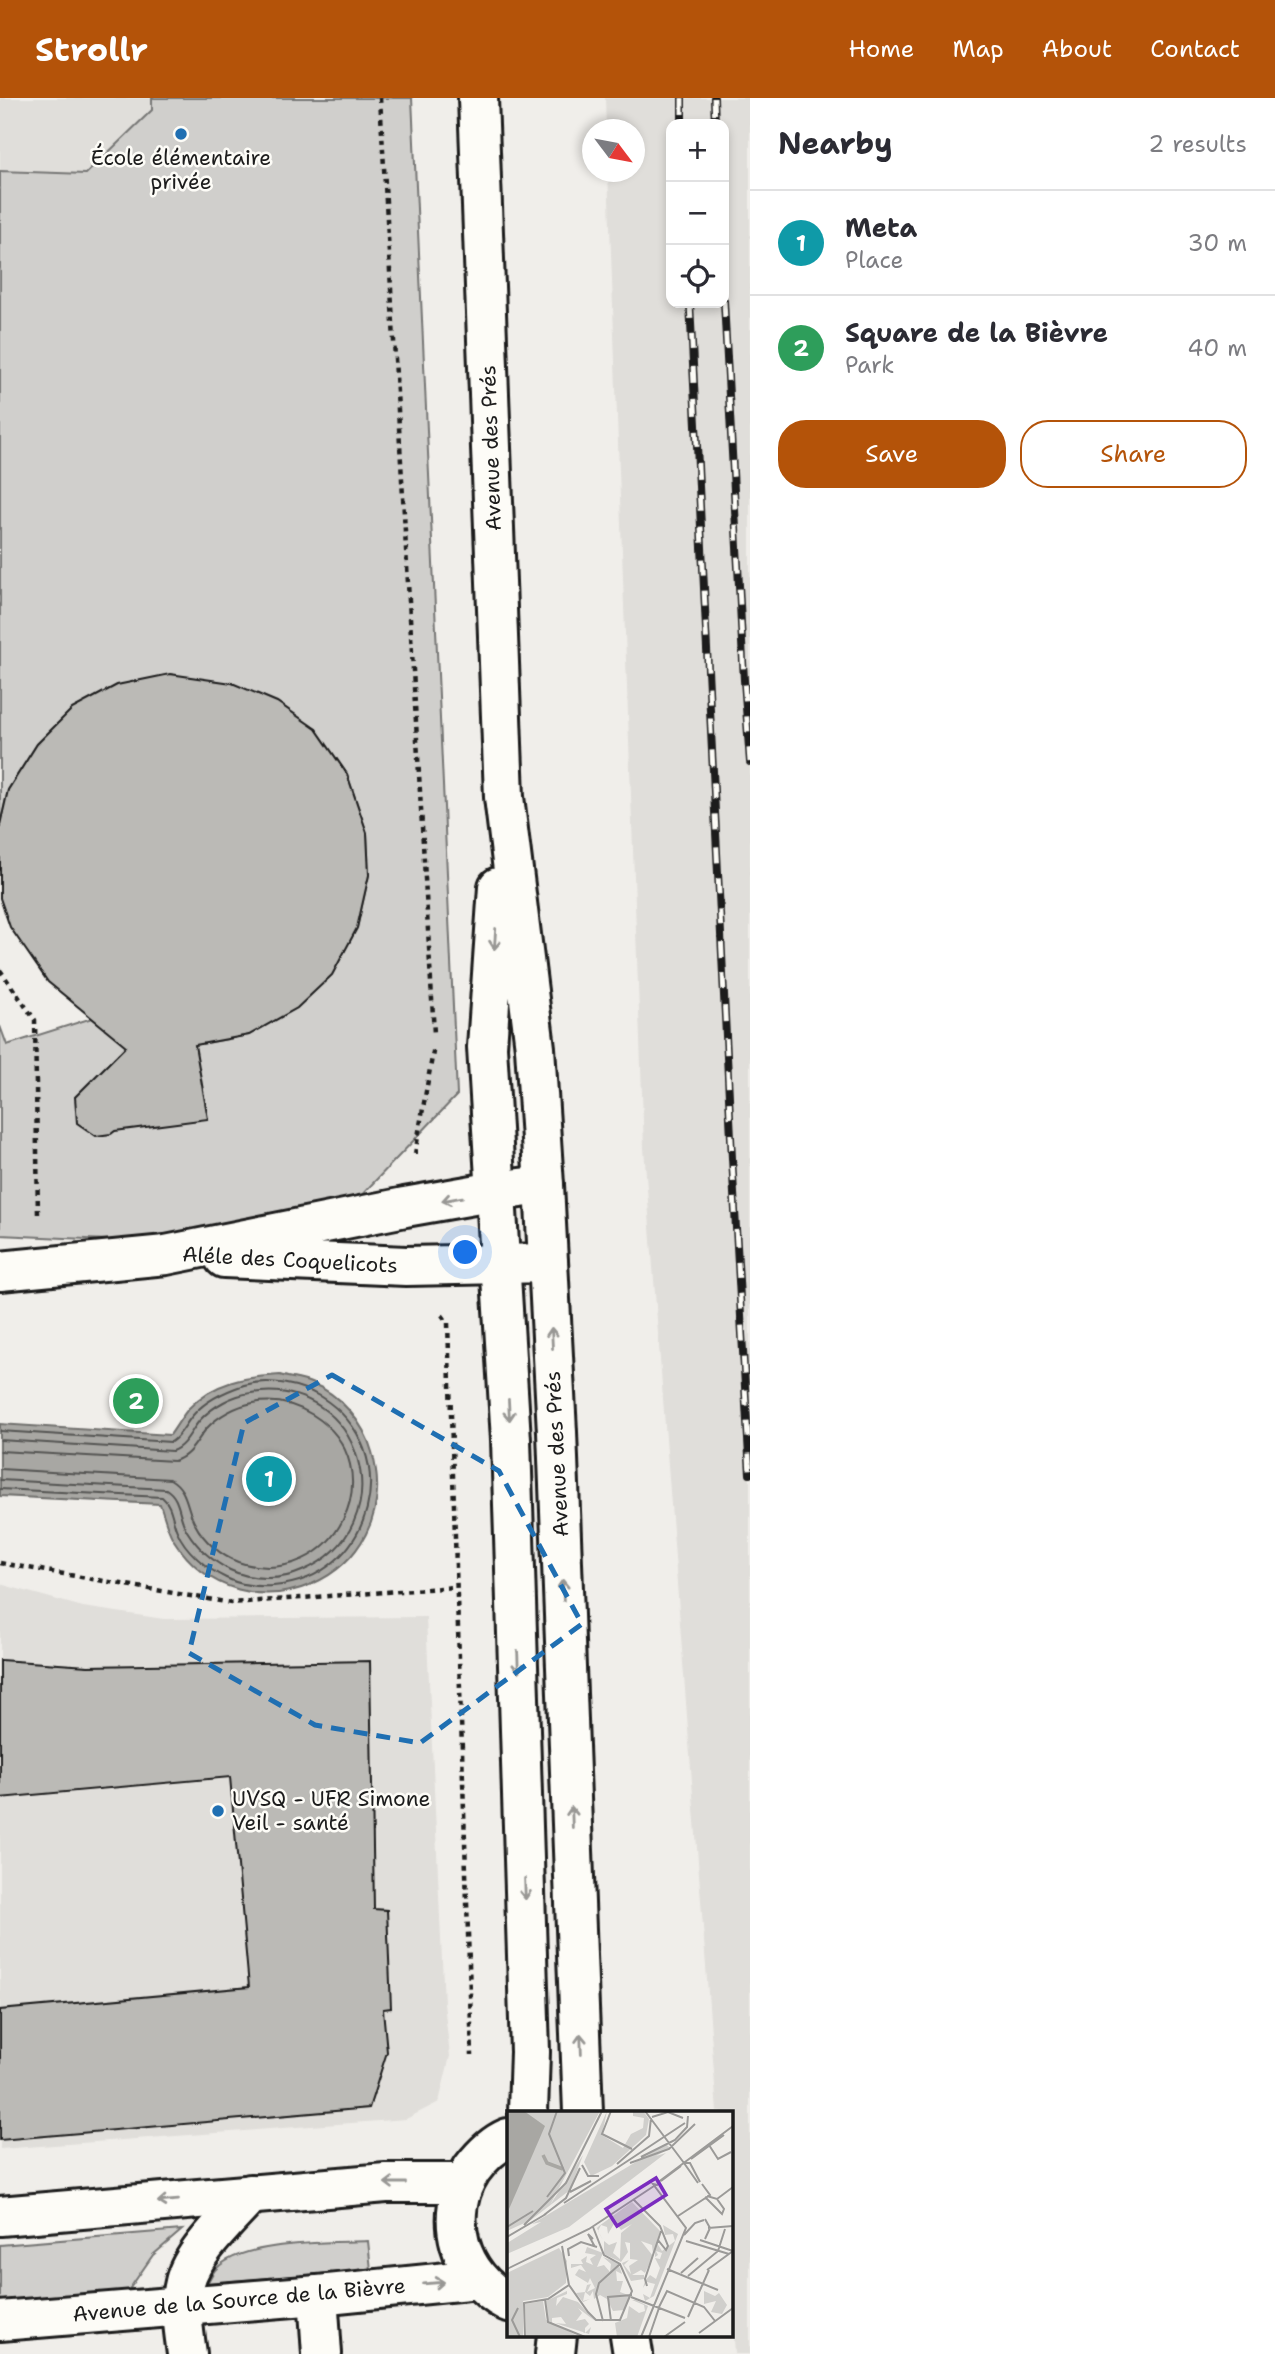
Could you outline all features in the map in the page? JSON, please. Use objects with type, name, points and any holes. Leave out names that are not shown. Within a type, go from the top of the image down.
[{"type":"main road","name":"Avenue des Prés","points":[[478,98],[504,797],[535,1048],[544,1185],[558,1460],[583,2111]]},
{"type":"main road","name":"Avenue des Prés","points":[[504,797],[487,1047],[512,1496],[530,2053],[528,2111]]},
{"type":"main road","name":"Aléle des Coquelicots","points":[[166,1255],[405,1207],[544,1185]]},
{"type":"main road","name":"Aléle des Coquelicots","points":[[166,1255],[406,1266],[548,1263]]},
{"type":"main road","points":[[0,1271],[166,1255]]},
{"type":"main road","points":[[507,2139],[479,2159],[463,2183],[457,2208],[457,2233],[464,2257],[478,2279],[494,2294],[507,2301]]},
{"type":"main road","points":[[0,2216],[386,2183],[463,2183]]},
{"type":"main road","points":[[187,2354],[182,2307],[185,2280],[199,2254],[251,2194]]},
{"type":"main road","name":"Avenue de la Source de la Bièvre","points":[[0,2321],[478,2279]]},
{"type":"main road","points":[[317,2295],[323,2354]]},
{"type":"main road","points":[[555,2354],[557,2336]]},
{"type":"main road","points":[[630,2336],[633,2354]]},
{"type":"path","points":[[380,98],[435,1043],[405,1207]]},
{"type":"path","points":[[0,970],[35,1020],[38,1266]]},
{"type":"path","points":[[406,1266],[447,1323],[472,2055]]},
{"type":"path","points":[[0,1563],[232,1602],[456,1587]]},
{"type":"highlighted area","points":[[332,1375],[499,1471],[582,1624],[420,1743],[315,1725],[189,1653],[244,1423]]},
{"type":"shaded area","name":"École élémentaire privée","points":[[0,98],[362,98],[154,177],[0,171]]},
{"type":"shaded area","points":[[152,98],[412,98],[457,1095],[355,1202],[130,1241],[0,1235],[0,1026],[7,1045],[92,1018],[196,1045],[249,1035],[297,1008],[332,975],[357,928],[369,875],[367,833],[347,774],[316,729],[117,685],[72,709],[37,744],[8,790],[0,825],[0,171],[86,174],[152,110]]},
{"type":"shaded area","points":[[605,98],[750,98],[750,2354],[735,2354],[732,2308],[732,2111],[717,2111],[644,1148],[608,182],[645,182],[645,119],[606,119]]},
{"type":"shaded area","name":"UVSQ - UFR Simone Veil - santé","points":[[0,1584],[83,1607],[164,1619],[426,1617],[444,2003],[450,2056],[439,2102],[406,2119],[0,2149]]},
{"type":"shaded area","points":[[182,2230],[153,2255],[128,2291],[0,2301],[0,2245]]},
{"type":"shaded area","points":[[368,2241],[371,2270],[207,2283],[216,2269],[228,2260],[246,2253],[288,2245]]},
{"type":"water","points":[[280,1375],[311,1383],[332,1394],[357,1420],[372,1452],[377,1496],[366,1534],[343,1564],[312,1584],[276,1593],[238,1590],[203,1572],[173,1539],[160,1504],[0,1496],[0,1424],[170,1435],[189,1408],[209,1392],[242,1379]]},
{"type":"building","points":[[170,674],[232,683],[277,702],[316,729],[347,774],[367,833],[369,875],[357,928],[332,975],[297,1008],[249,1035],[195,1045],[208,1119],[96,1136],[77,1123],[75,1097],[126,1046],[48,982],[10,927],[0,898],[0,825],[8,790],[37,744],[72,709],[117,685]]},
{"type":"building","points":[[0,1660],[88,1666],[370,1661],[374,1909],[387,1910],[391,2008],[383,2009],[387,2052],[369,2108],[0,2140],[0,2010],[249,1987],[230,1777],[0,1798]]},
{"type":"railway","points":[[682,98],[682,119]]},
{"type":"railway","points":[[714,98],[715,119]]},
{"type":"railway","points":[[690,308],[750,1474]]},
{"type":"railway","points":[[724,308],[750,762]]},
{"type":"place","name":"École élémentaire privée","points":[[181,134]]},
{"type":"place","name":"Square de la Bièvre","points":[[136,1401]]},
{"type":"place","name":"Meta","points":[[269,1479]]},
{"type":"place","name":"UVSQ - UFR Simone Veil - santé","points":[[218,1811]]}]
